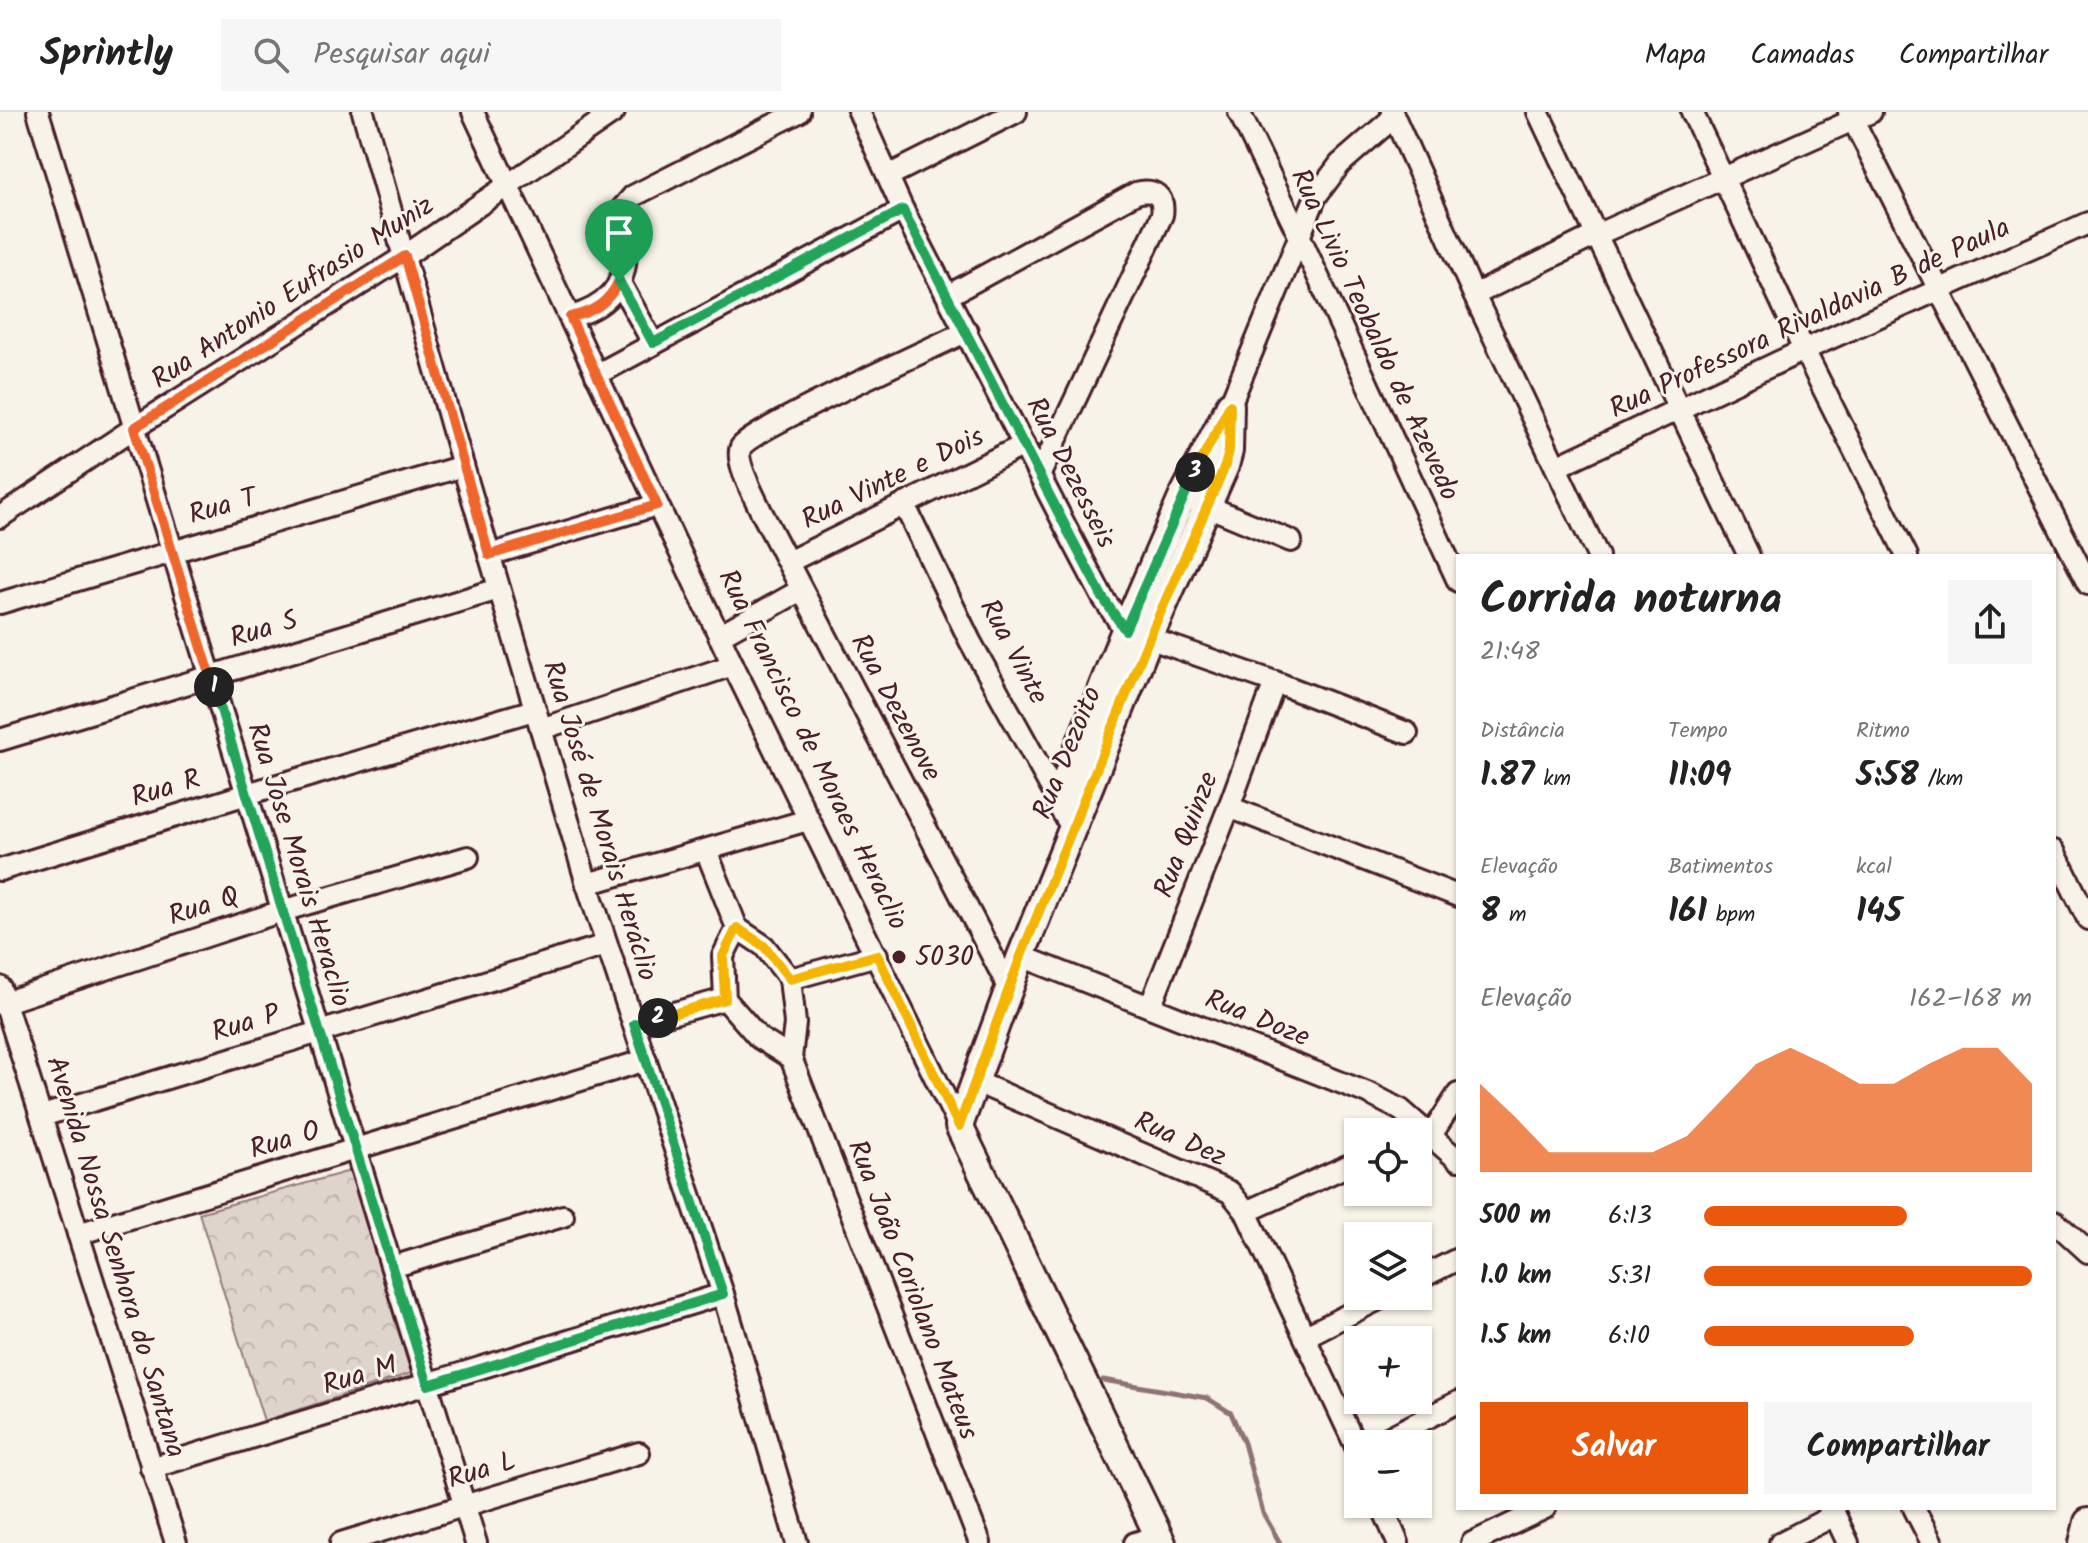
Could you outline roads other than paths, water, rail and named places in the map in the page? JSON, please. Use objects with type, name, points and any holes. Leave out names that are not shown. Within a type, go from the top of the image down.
[{"type":"street","name":"Rua Jose Morais Heraclio","points":[[38,112],[476,1543]]},
{"type":"street","name":"Rua José de Morais Heráclio","points":[[363,112],[463,466],[587,884],[723,1294],[797,1543]]},
{"type":"street","name":"Rua Francisco de Moraes Heraclio","points":[[473,112],[719,636],[959,1126],[1152,1541]]},
{"type":"street","name":"Rua Antonio Eufrasio Muniz","points":[[0,517],[405,256],[614,112]]},
{"type":"street","points":[[570,317],[605,303],[619,281],[625,251],[619,217],[625,203],[652,184],[799,112]]},
{"type":"street","name":"Rua Dezesseis","points":[[859,112],[903,210],[1096,584],[1137,634]]},
{"type":"street","points":[[888,176],[1016,112]]},
{"type":"street","name":"Rua Livio Teobaldo de Azevedo","points":[[1239,112],[1456,577]]},
{"type":"street","points":[[1538,112],[1748,554]]},
{"type":"street","points":[[1692,112],[1804,350],[1906,554]]},
{"type":"street","points":[[1393,114],[1474,295],[1597,554]]},
{"type":"street","name":"Rua Dezoito","points":[[959,1126],[1021,956],[1074,825],[1183,496],[1230,405],[1298,233],[1316,196],[1332,171],[1393,114]]},
{"type":"street","points":[[1474,295],[1596,235],[1857,115],[1939,291],[2088,584]]},
{"type":"street","points":[[949,295],[1136,193],[1148,190],[1157,193],[1161,199],[1162,215],[1040,474]]},
{"type":"street","points":[[596,375],[903,210]]},
{"type":"street","name":"Rua Professora Rivaldavia B de Paula","points":[[1556,467],[1804,350],[2088,223]]},
{"type":"street","points":[[619,281],[653,343]]},
{"type":"street","name":"Rua Dezenove","points":[[967,331],[788,418],[753,437],[743,444],[740,451],[749,487],[1009,988]]},
{"type":"street","name":"Rua Dezoito","points":[[1058,800],[1137,634],[1207,507],[1229,451],[1230,405]]},
{"type":"street","name":"Rua Vinte e Dois","points":[[788,562],[1024,445]]},
{"type":"street","name":"Rua T","points":[[0,603],[463,466]]},
{"type":"street","points":[[1183,496],[1291,541]]},
{"type":"street","name":"Rua Vinte","points":[[904,504],[970,641],[1074,825]]},
{"type":"street","points":[[489,555],[657,505]]},
{"type":"street","name":"Rua S","points":[[0,740],[499,589]]},
{"type":"street","points":[[719,636],[801,590]]},
{"type":"street","points":[[1137,634],[1275,682],[1407,733]]},
{"type":"street","name":"Rua R","points":[[0,870],[247,794],[538,720],[733,665]]},
{"type":"street","name":"Rua Quinze","points":[[1150,1007],[1275,682]]},
{"type":"street","points":[[1229,807],[1456,895]]},
{"type":"street","points":[[587,884],[808,820]]},
{"type":"street","points":[[706,850],[737,928],[764,946],[790,979],[877,955]]},
{"type":"street","points":[[2056,855],[2087,911]]},
{"type":"street","name":"Rua Q","points":[[2,998],[468,857]]},
{"type":"street","points":[[737,928],[723,956],[725,999],[759,1038],[791,1058]]},
{"type":"street","name":"Rua P","points":[[42,1116],[606,945]]},
{"type":"street","name":"Rua Doze","points":[[1021,956],[1370,1094],[1401,1110],[1409,1118]]},
{"type":"street","name":"Rua João Coriolano Mateus","points":[[790,979],[795,1023],[791,1058],[980,1543]]},
{"type":"street","name":"Avenida Nossa Senhora do Santana","points":[[2,998],[176,1543]]},
{"type":"street","points":[[634,1024],[725,999]]},
{"type":"street","name":"Rua O","points":[[78,1234],[646,1060]]},
{"type":"street","name":"Rua Dez","points":[[974,1081],[1230,1192],[1246,1212],[1349,1430]]},
{"type":"street","points":[[1432,1125],[1456,1096]]},
{"type":"street","name":"Rua Doze","points":[[1432,1140],[1456,1158]]},
{"type":"street","points":[[1246,1212],[1344,1167]]},
{"type":"street","points":[[392,1267],[563,1216]]},
{"type":"street","points":[[2056,1223],[2088,1252]]},
{"type":"street","points":[[1432,1272],[1456,1260]]},
{"type":"street","name":"Rua M","points":[[151,1468],[723,1294]]},
{"type":"street","points":[[1306,1336],[1357,1310]]},
{"type":"street","points":[[1403,1430],[1456,1403]]},
{"type":"street","name":"Rua L","points":[[341,1543],[639,1453]]},
{"type":"street","points":[[1472,1543],[1541,1510]]},
{"type":"street","points":[[1915,1510],[1932,1543]]},
{"type":"street","points":[[1780,1543],[1832,1512],[1848,1543]]},
{"type":"street","points":[[1387,1518],[1398,1543]]},
{"type":"street","points":[[2083,1543],[2088,1522]]},
{"type":"waterway","points":[[1103,1380],[1207,1398],[1231,1413],[1244,1443],[1263,1513],[1280,1543]]},
{"type":"place","name":"5030","points":[[899,957]]}]
